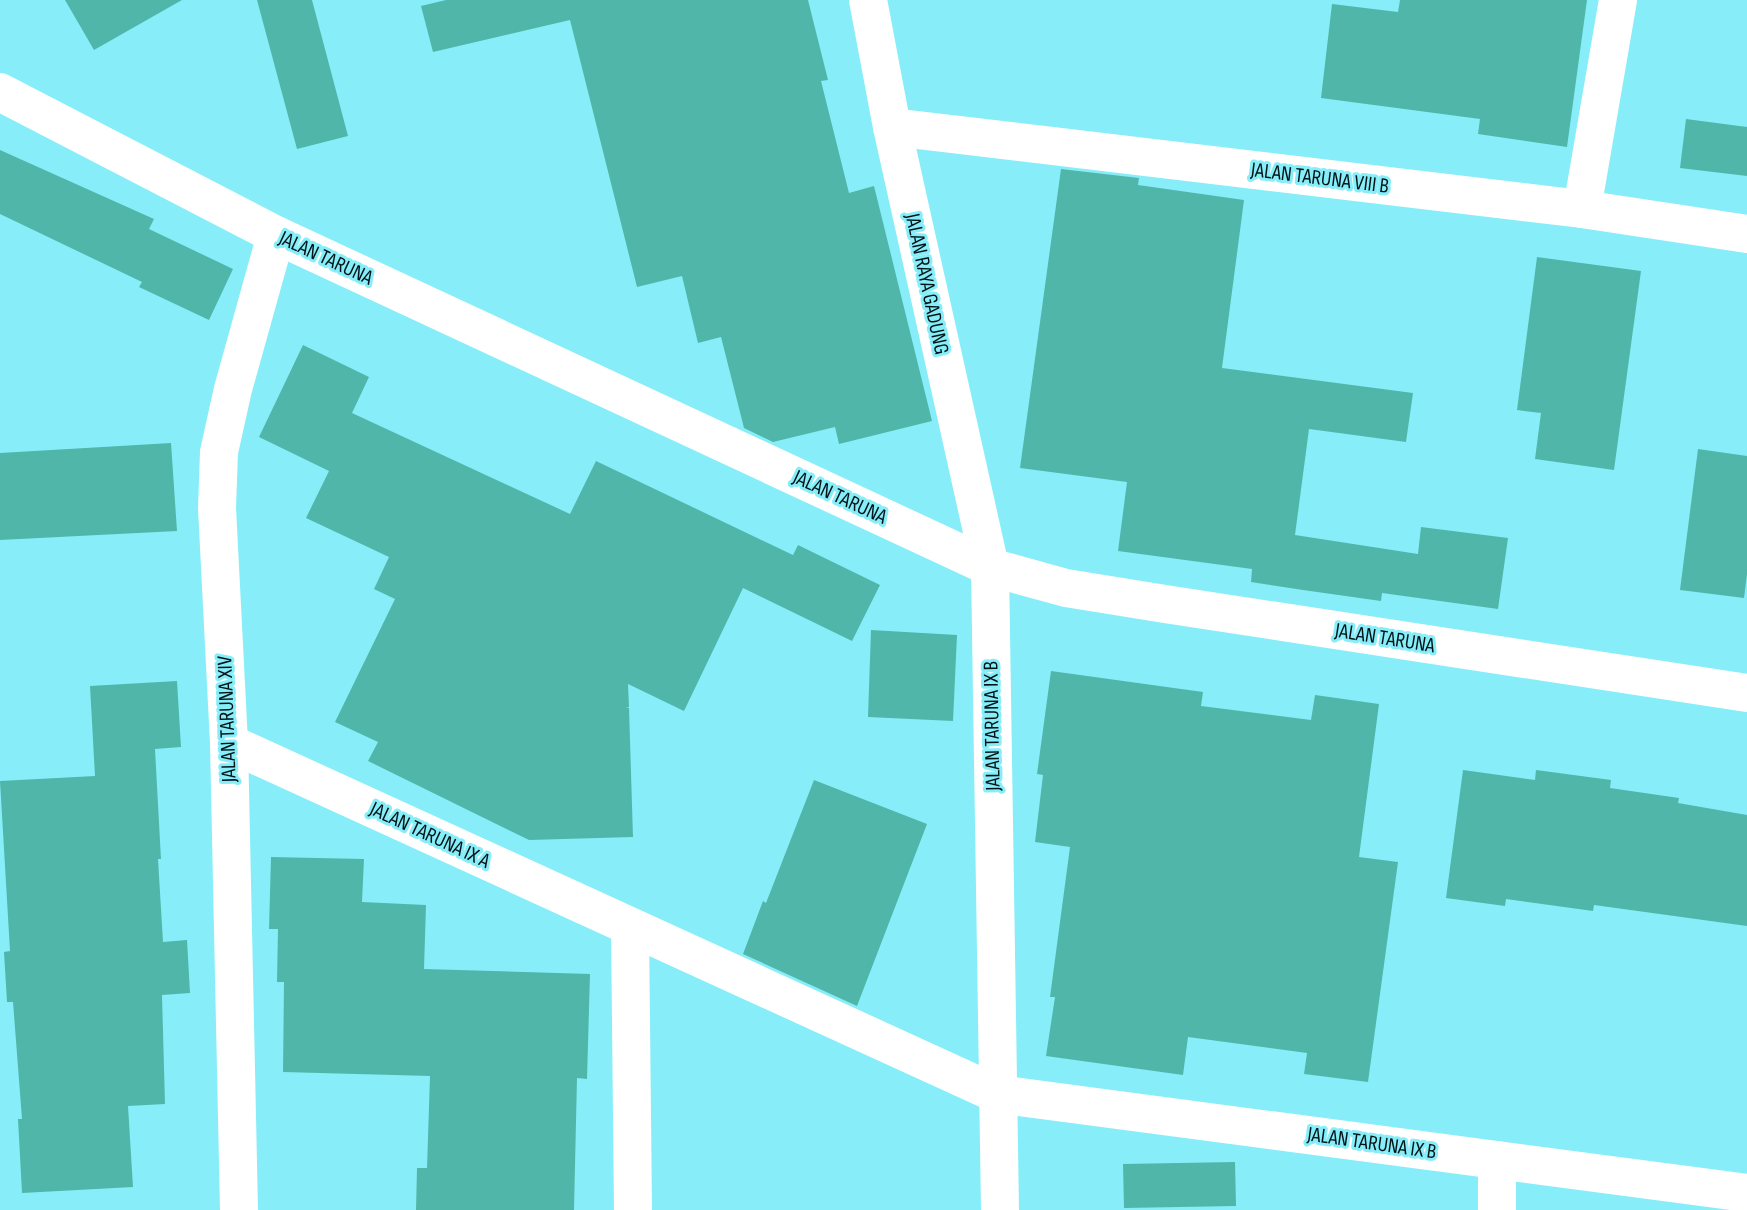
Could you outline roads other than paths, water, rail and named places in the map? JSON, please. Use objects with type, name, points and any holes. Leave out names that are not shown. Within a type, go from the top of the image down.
[{"type":"street","name":"JALAN RAYA GADUNG","points":[[868,0],[892,127],[990,567]]},
{"type":"street","points":[[1581,209],[1618,0]]},
{"type":"street","name":"JALAN TARUNA","points":[[0,92],[276,235],[990,567],[1066,588],[1747,693]]},
{"type":"street","name":"JALAN TARUNA VIII B","points":[[892,127],[1581,209],[1747,234]]},
{"type":"street","name":"JALAN TARUNA XIV","points":[[239,1210],[229,743],[217,508],[219,452],[233,389],[276,235]]},
{"type":"street","name":"JALAN TARUNA IX B","points":[[990,567],[1000,1210]]},
{"type":"street","name":"JALAN TARUNA IX A","points":[[229,743],[997,1094]]},
{"type":"street","points":[[630,927],[633,1210]]},
{"type":"street","name":"JALAN TARUNA IX B","points":[[997,1094],[1747,1193]]},
{"type":"street","points":[[1497,1160],[1497,1210]]}]
